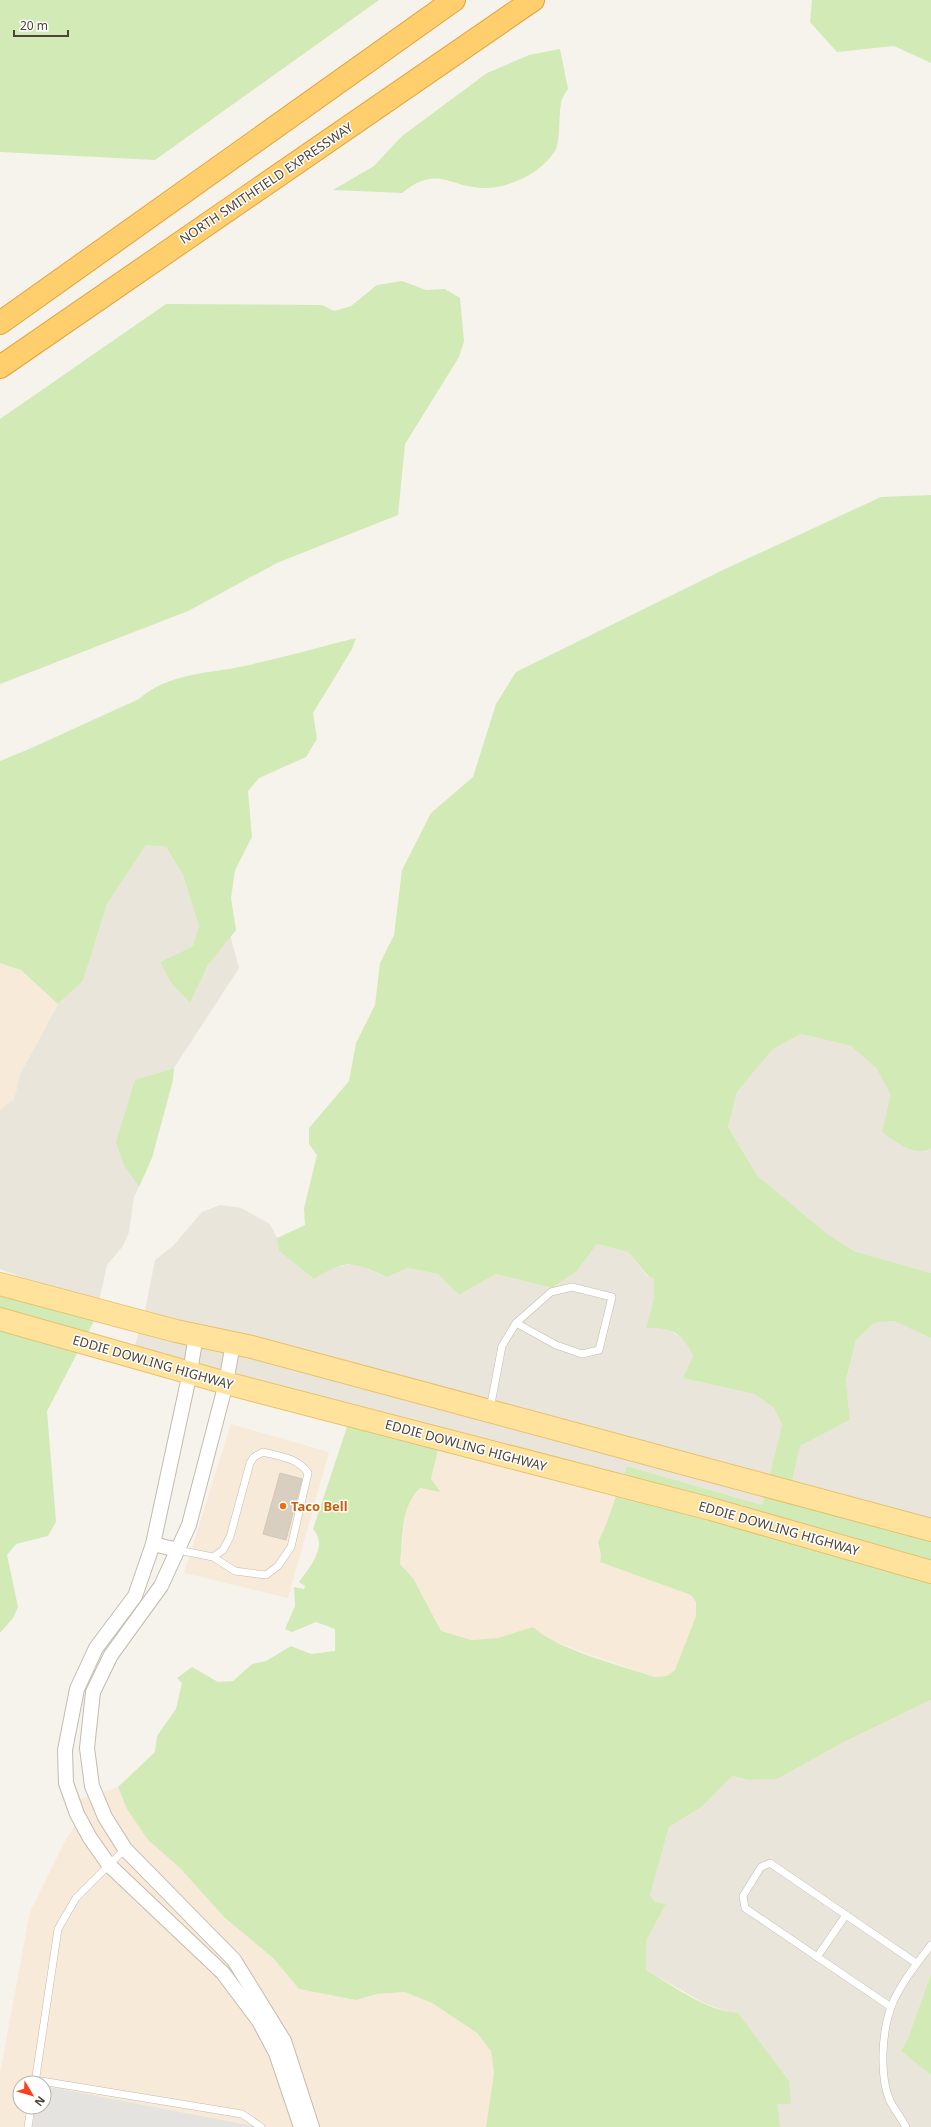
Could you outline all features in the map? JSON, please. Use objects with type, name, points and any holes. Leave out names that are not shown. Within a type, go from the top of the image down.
[{"type":"highway","points":[[0,323],[454,0]]},
{"type":"highway","name":"NORTH SMITHFIELD EXPRESSWAY","points":[[0,367],[533,0]]},
{"type":"main road","points":[[0,1284],[196,1335],[233,1343],[931,1530]]},
{"type":"main road","name":"EDDIE DOWLING HIGHWAY","points":[[0,1319],[226,1383],[711,1509],[931,1572]]},
{"type":"street","points":[[196,1335],[190,1372],[153,1544],[135,1596],[96,1648],[77,1689],[65,1750],[66,1783],[90,1838],[109,1865],[224,1973],[259,2022],[276,2053],[300,2127]]},
{"type":"street","points":[[233,1343],[226,1383],[189,1525],[161,1586],[111,1655],[93,1692],[87,1748],[92,1786],[105,1817],[125,1849],[234,1960],[284,2041],[312,2127]]},
{"type":"street","points":[[153,1544],[178,1550]]},
{"type":"lane","points":[[490,1411],[502,1346],[516,1323],[551,1292],[572,1287],[612,1297],[599,1350],[582,1354],[556,1345],[516,1323]]},
{"type":"lane","points":[[178,1550],[213,1557],[235,1571],[266,1575],[278,1566],[291,1547],[308,1473],[302,1465],[290,1459],[263,1452],[254,1457],[250,1464],[230,1537],[223,1550],[213,1557]]},
{"type":"lane","points":[[36,2075],[58,1929],[76,1898],[125,1849]]},
{"type":"lane","points":[[891,2007],[745,1908],[742,1896],[761,1867],[770,1863],[916,1963]]},
{"type":"lane","points":[[817,1957],[846,1915]]},
{"type":"lane","points":[[906,2127],[890,2100],[884,2072],[884,2043],[891,2007],[916,1963],[931,1945]]},
{"type":"lane","points":[[52,2084],[242,2114],[261,2127]]},
{"type":"lane","points":[[28,2127],[30,2115]]},
{"type":"shaded area","points":[[146,845],[166,847],[183,875],[199,926],[193,946],[160,962],[171,983],[190,1003],[208,965],[230,935],[239,968],[174,1068],[135,1080],[124,1166],[139,1187],[134,1197],[129,1232],[123,1246],[107,1265],[98,1306],[0,1269],[0,1110],[14,1099],[20,1074],[58,1004],[83,981],[107,904]]},
{"type":"shaded area","points":[[0,963],[21,970],[58,1004],[20,1074],[14,1099],[0,1110]]},
{"type":"shaded area","points":[[801,1034],[851,1046],[876,1068],[924,1152],[931,1149],[931,1273],[854,1251],[826,1233],[757,1175],[728,1127],[737,1092],[773,1049]]},
{"type":"shaded area","points":[[220,1205],[241,1208],[270,1224],[277,1238],[279,1251],[314,1279],[334,1267],[356,1264],[387,1277],[408,1268],[438,1274],[459,1295],[496,1274],[552,1288],[577,1271],[597,1244],[628,1252],[648,1277],[654,1277],[654,1298],[646,1328],[664,1327],[686,1341],[693,1356],[683,1378],[754,1394],[774,1408],[782,1425],[762,1505],[627,1466],[619,1484],[133,1352],[144,1316],[155,1260],[173,1246],[202,1212]]},
{"type":"shaded area","points":[[895,1321],[931,1338],[931,1530],[790,1491],[800,1446],[850,1420],[846,1382],[856,1340],[874,1323]]},
{"type":"shaded area","points":[[231,1424],[329,1452],[288,1598],[184,1573]]},
{"type":"shaded area","points":[[441,1437],[618,1490],[608,1523],[598,1542],[601,1555],[600,1562],[691,1595],[697,1603],[696,1616],[675,1670],[667,1676],[654,1677],[542,1636],[533,1627],[498,1638],[472,1640],[441,1631],[413,1578],[400,1564],[405,1514],[411,1495],[420,1487],[441,1491],[431,1479]]},
{"type":"shaded area","points":[[931,1700],[931,1974],[908,2038],[901,2051],[931,2075],[931,2127],[780,2127],[727,2012],[702,2002],[646,1970],[646,1941],[666,1904],[655,1902],[650,1895],[669,1827],[703,1806],[732,1776],[749,1780],[777,1779],[846,1741]]},
{"type":"shaded area","points":[[118,1787],[128,1808],[148,1840],[180,1868],[225,1918],[273,1958],[299,1989],[356,2000],[377,1994],[405,1992],[432,2003],[477,2033],[491,2051],[494,2073],[486,2127],[0,2127],[0,2073],[30,1912],[63,1845],[79,1818],[80,1799]]},
{"type":"shaded area","points":[[52,2088],[254,2127],[32,2127],[34,2115],[52,2115]]},
{"type":"green space","points":[[0,0],[379,0],[155,160],[0,152]]},
{"type":"green space","points":[[812,0],[931,0],[931,63],[894,46],[837,52],[810,22]]},
{"type":"green space","points":[[560,49],[568,89],[562,98],[557,146],[549,159],[533,173],[513,183],[492,188],[482,188],[442,179],[433,179],[424,180],[402,193],[333,190],[374,166],[402,136],[487,73],[529,55]]},
{"type":"green space","points":[[402,281],[426,290],[445,289],[460,298],[464,341],[459,357],[405,444],[398,515],[277,563],[188,611],[0,684],[0,419],[166,304],[322,305],[334,311],[351,306],[377,285]]},
{"type":"green space","points":[[931,495],[931,1149],[925,1151],[912,1150],[899,1144],[882,1132],[891,1095],[876,1068],[851,1046],[801,1034],[773,1049],[737,1092],[728,1127],[757,1175],[826,1233],[854,1251],[931,1273],[931,1338],[894,1321],[874,1323],[856,1340],[846,1381],[850,1420],[800,1446],[790,1491],[931,1530],[931,1700],[846,1741],[777,1779],[749,1780],[732,1776],[703,1806],[669,1827],[650,1895],[655,1902],[666,1904],[646,1941],[646,1970],[690,1997],[715,2008],[738,2013],[789,2081],[791,2104],[777,2104],[780,2127],[486,2127],[494,2073],[491,2051],[477,2033],[432,2003],[405,1992],[377,1994],[356,2000],[299,1989],[273,1958],[225,1918],[180,1868],[148,1840],[127,1809],[118,1787],[155,1752],[157,1736],[176,1709],[182,1683],[177,1678],[192,1667],[218,1682],[233,1681],[252,1664],[266,1661],[291,1646],[311,1654],[335,1651],[335,1629],[316,1622],[292,1632],[285,1629],[295,1606],[294,1587],[304,1589],[305,1586],[299,1582],[316,1557],[319,1542],[313,1529],[352,1412],[441,1437],[431,1479],[441,1492],[420,1488],[414,1495],[406,1513],[402,1533],[400,1564],[413,1578],[441,1631],[472,1640],[498,1638],[533,1627],[543,1635],[573,1650],[654,1677],[667,1676],[675,1670],[696,1616],[696,1602],[691,1595],[600,1562],[601,1555],[598,1542],[627,1466],[762,1505],[782,1425],[774,1408],[754,1394],[683,1378],[693,1356],[685,1342],[675,1333],[669,1330],[646,1328],[654,1298],[654,1278],[649,1277],[628,1252],[597,1244],[577,1271],[552,1288],[496,1274],[459,1295],[438,1274],[408,1268],[387,1277],[366,1268],[350,1264],[325,1272],[314,1279],[279,1251],[277,1238],[305,1225],[304,1208],[317,1155],[309,1144],[309,1128],[349,1081],[356,1043],[375,1005],[380,963],[394,935],[402,870],[431,813],[473,777],[496,704],[516,672],[725,569],[881,497]]},
{"type":"green space","points":[[356,638],[352,649],[313,713],[317,739],[306,757],[259,778],[248,791],[252,837],[235,870],[231,898],[236,930],[208,965],[190,1003],[171,983],[160,962],[193,946],[199,926],[183,875],[166,847],[146,845],[107,904],[83,981],[58,1004],[21,970],[0,963],[0,761],[139,699],[151,690],[177,679],[191,675],[249,665]]},
{"type":"green space","points":[[174,1068],[173,1080],[152,1158],[139,1187],[124,1166],[116,1142],[135,1080]]},
{"type":"green space","points":[[0,1280],[99,1307],[93,1323],[47,1411],[56,1522],[48,1536],[16,1544],[7,1555],[18,1607],[13,1618],[0,1633]]},
{"type":"green space","points":[[931,1974],[931,2075],[901,2051],[908,2038]]},
{"type":"building","name":"Taco Bell","points":[[280,1473],[302,1479],[286,1540],[263,1534]]},
{"type":"place","name":"Taco Bell","points":[[283,1506]]}]
